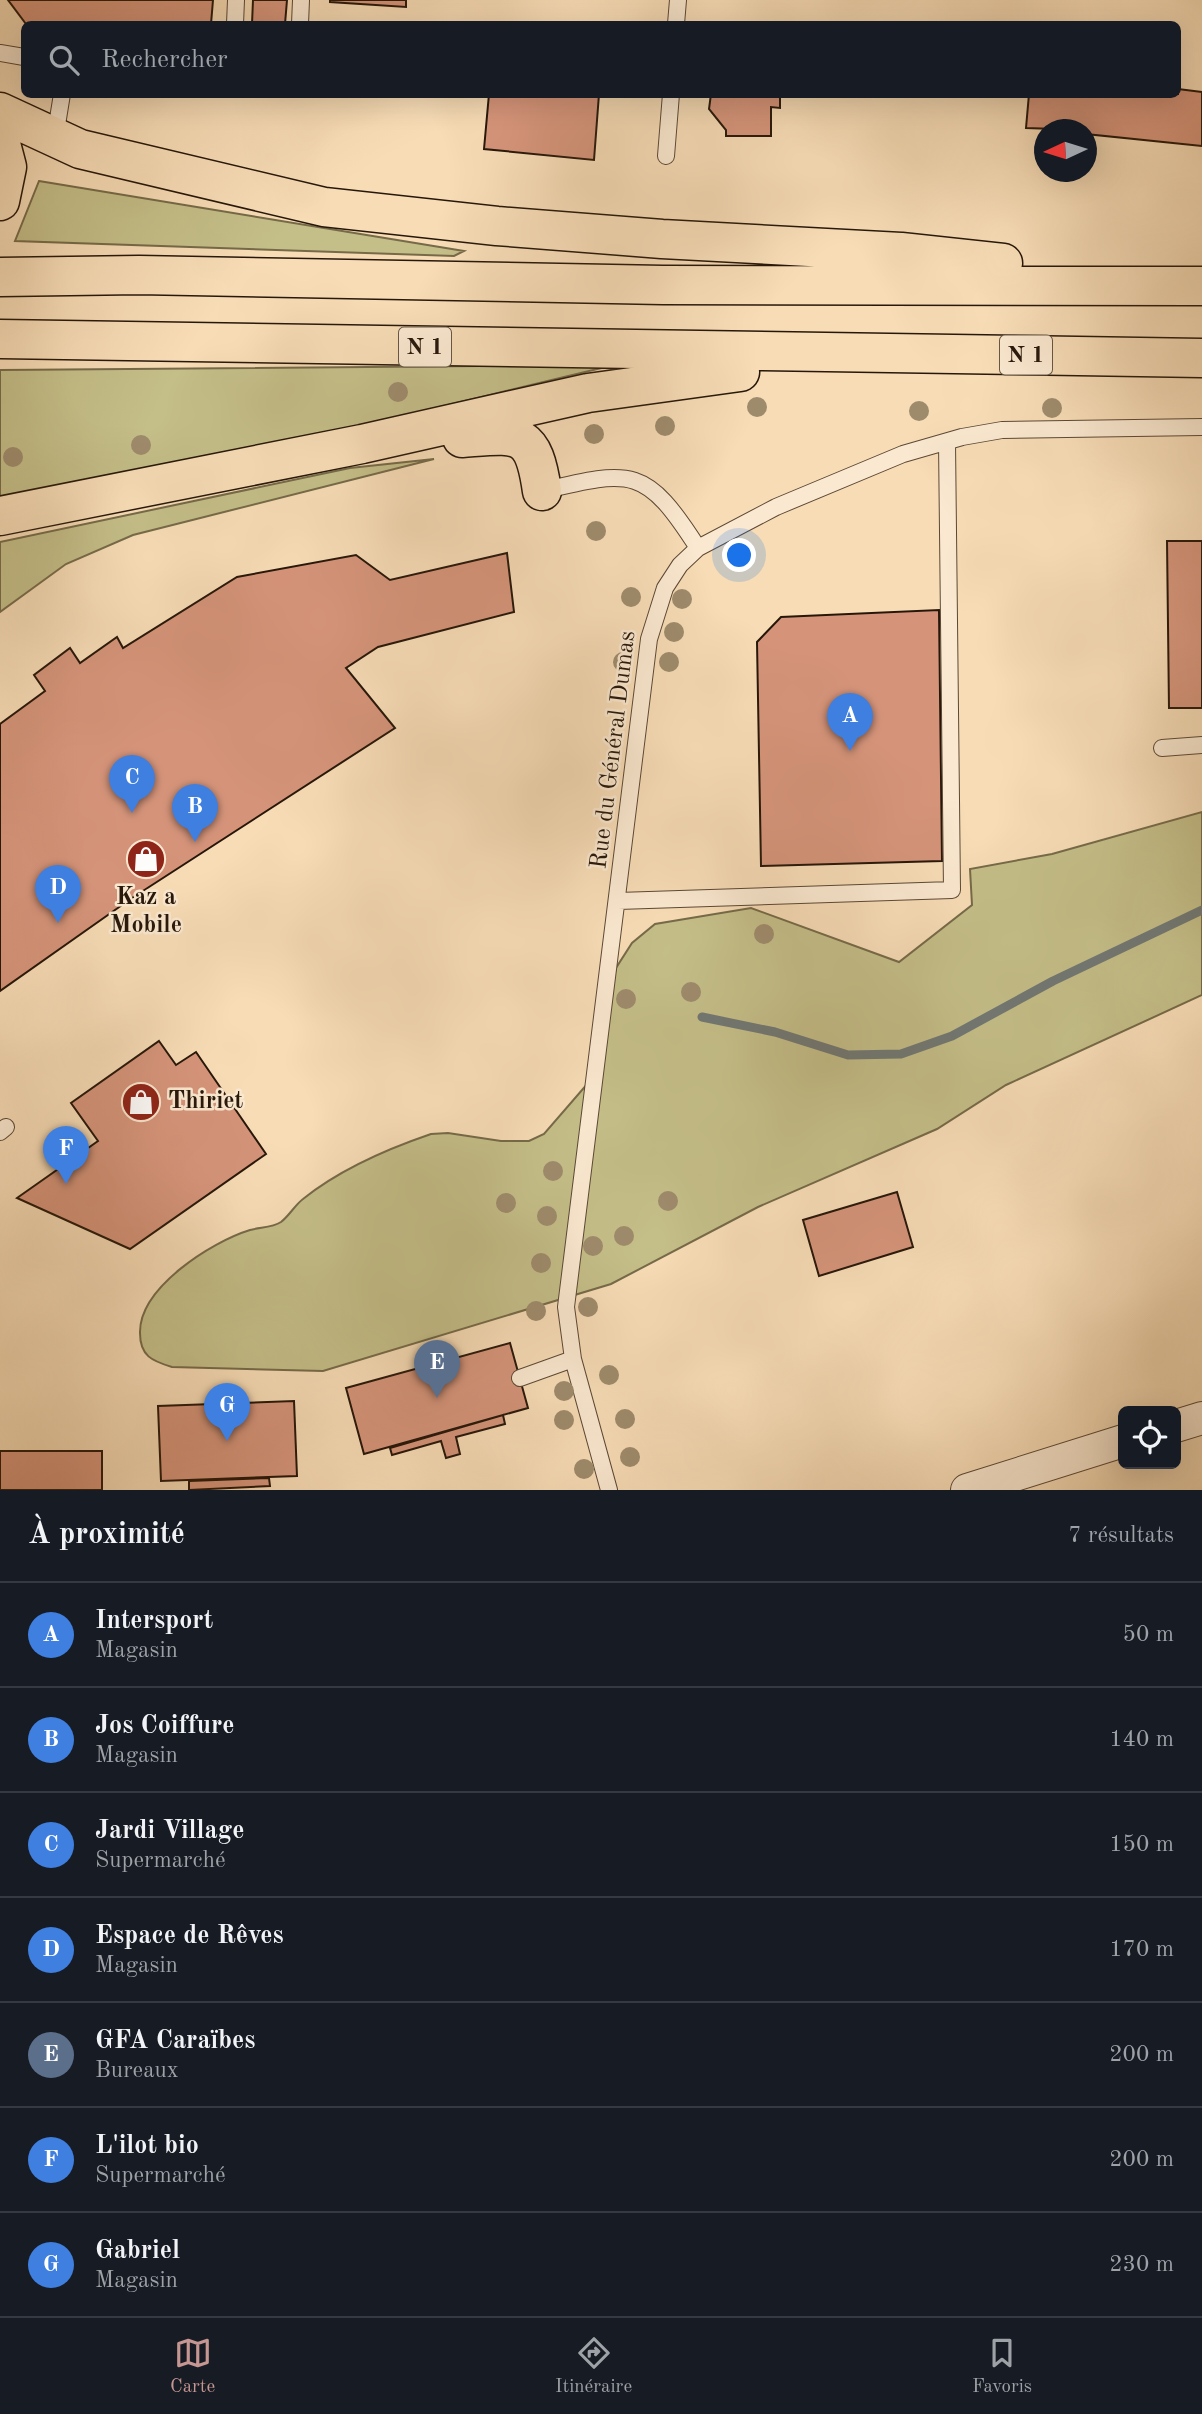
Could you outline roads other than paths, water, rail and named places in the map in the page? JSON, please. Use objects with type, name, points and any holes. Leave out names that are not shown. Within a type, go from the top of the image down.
[{"type":"highway","points":[[0,112],[80,149],[324,207],[635,237],[901,252],[1014,265],[1115,284]]},
{"type":"highway","points":[[0,140],[7,167],[0,201]]},
{"type":"highway","points":[[0,277],[139,275],[663,285],[1202,286]]},
{"type":"highway","name":"N 1","points":[[0,339],[849,355],[1202,358]]},
{"type":"highway","points":[[0,516],[362,444],[588,393],[849,355]]},
{"type":"highway","points":[[362,444],[506,435],[520,439],[534,452],[542,491]]},
{"type":"street","points":[[1181,1424],[1202,1418]]},
{"type":"street","points":[[967,1490],[1008,1484],[1118,1443]]},
{"type":"lane","points":[[235,21],[236,0]]},
{"type":"lane","points":[[300,21],[301,0]]},
{"type":"lane","points":[[676,21],[678,0]]},
{"type":"lane","points":[[0,53],[21,56]]},
{"type":"lane","points":[[55,138],[61,98]]},
{"type":"lane","points":[[666,156],[671,98]]},
{"type":"lane","name":"Rue du Général Dumas","points":[[609,1490],[573,1359],[566,1307],[654,616],[665,588],[680,565],[698,548],[776,508],[903,454],[1002,430],[1202,427]]},
{"type":"lane","points":[[618,901],[952,890],[947,442]]},
{"type":"lane","points":[[542,491],[590,478],[618,477],[643,483],[663,497],[698,548]]},
{"type":"lane","points":[[1162,748],[1202,745]]},
{"type":"lane","points":[[520,1378],[573,1359]]},
{"type":"waterway","points":[[702,1017],[775,1032],[848,1055],[901,1054],[952,1036],[1053,981],[1202,910]]},
{"type":"place","name":"Intersport","points":[[850,751]]},
{"type":"place","name":"Jardi Village","points":[[132,813]]},
{"type":"place","name":"Jos Coiffure","points":[[195,842]]},
{"type":"place","name":"Kaz a Mobile","points":[[146,859]]},
{"type":"place","name":"Espace de Rêves","points":[[58,923]]},
{"type":"place","name":"Thiriet","points":[[141,1102]]},
{"type":"place","name":"L'ilot bio","points":[[66,1184]]},
{"type":"place","name":"GFA Caraïbes","points":[[437,1398]]},
{"type":"place","name":"Gabriel","points":[[227,1441]]}]
